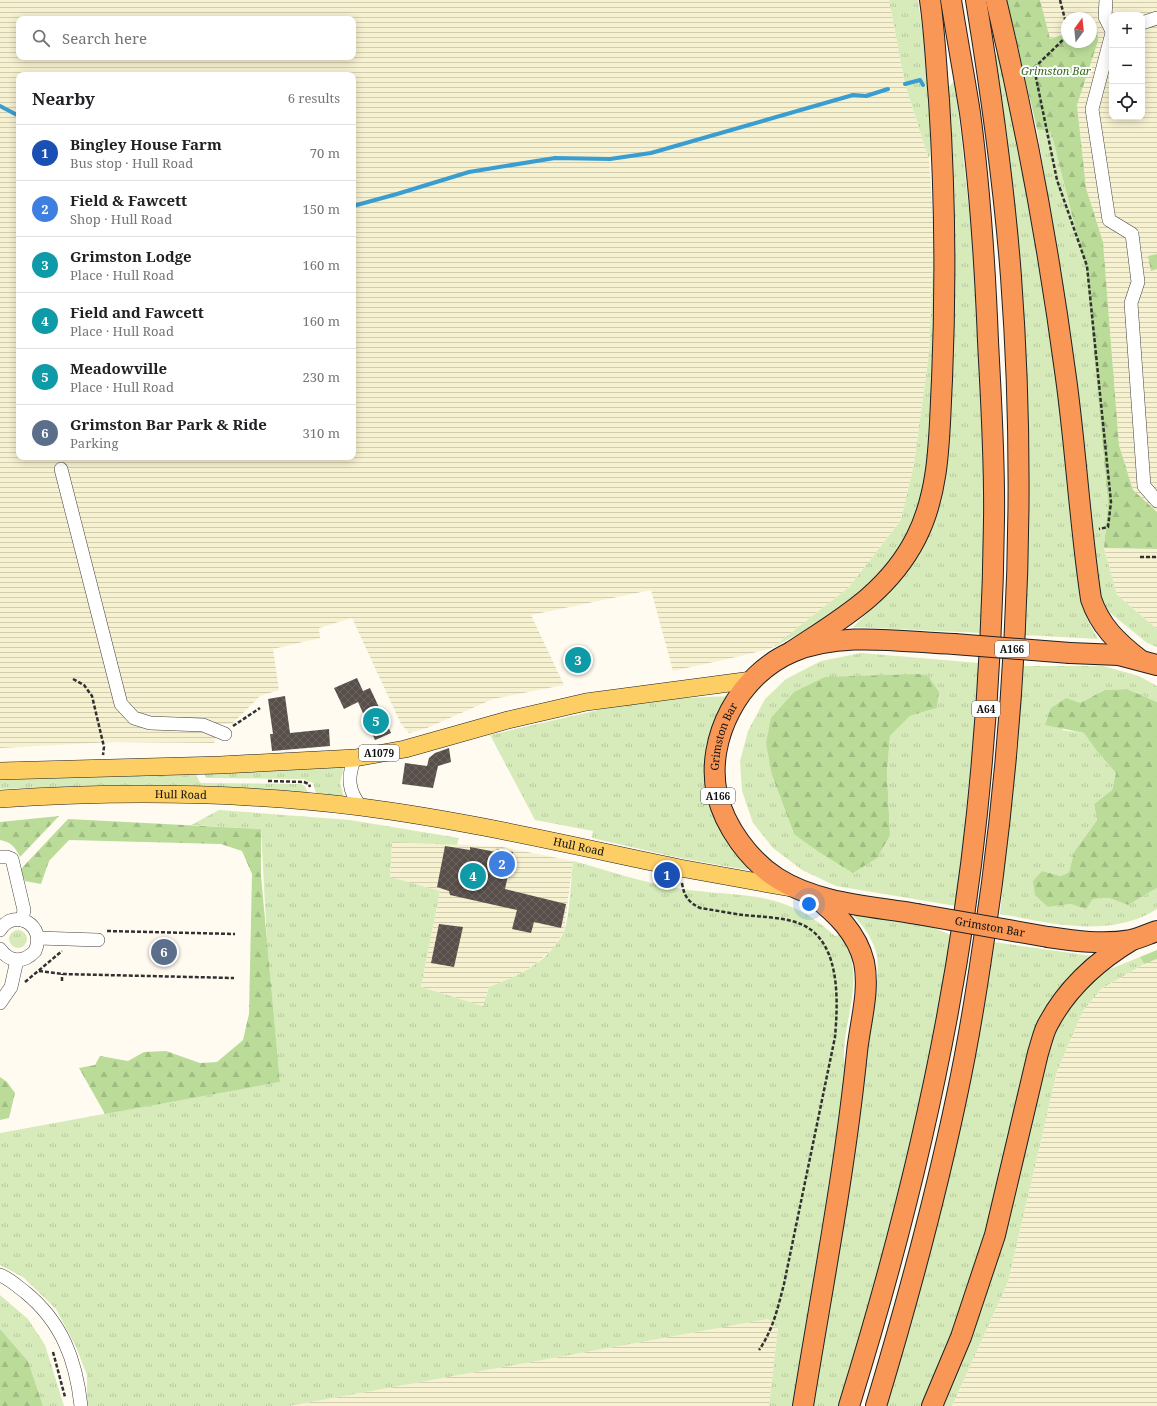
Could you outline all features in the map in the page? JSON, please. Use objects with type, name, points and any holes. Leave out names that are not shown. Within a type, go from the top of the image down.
[{"type":"highway","points":[[791,652],[869,599],[888,580],[903,560],[916,538],[926,514],[932,489],[937,464],[940,423],[945,322],[945,242],[944,178],[930,0]]},
{"type":"highway","name":"A64","points":[[849,1406],[877,1316],[903,1220],[935,1079],[957,957],[977,815],[985,722],[994,519],[993,428],[986,290],[979,204],[970,115],[951,0]]},
{"type":"highway","name":"A64","points":[[876,1406],[900,1325],[924,1233],[957,1094],[981,964],[999,825],[1009,728],[1016,605],[1018,520],[1017,426],[1011,281],[994,111],[976,0]]},
{"type":"highway","points":[[996,0],[1036,180],[1066,378],[1082,532],[1091,599],[1096,615],[1111,634],[1148,662]]},
{"type":"highway","name":"Grimston Bar","points":[[1148,662],[1119,655],[1070,653],[954,644],[843,640],[817,644],[791,652],[772,664],[752,680],[733,705],[722,731],[717,752],[716,772],[717,793],[724,816],[734,836],[763,868],[804,892],[1048,937],[1098,942],[1132,940],[1157,931]]},
{"type":"highway","points":[[803,1406],[853,1095],[866,978],[860,950],[853,935],[843,921],[804,892]]},
{"type":"highway","points":[[932,1406],[961,1337],[995,1235],[1038,1053],[1047,1027],[1074,986],[1089,970],[1103,958],[1132,940]]},
{"type":"main road","name":"A1079","points":[[0,771],[101,760],[236,764],[355,758],[405,749],[508,720],[586,702],[752,680]]},
{"type":"main road","name":"Hull Road","points":[[0,799],[118,794],[214,794],[361,807],[450,820],[804,892]]},
{"type":"street","points":[[1106,0],[1105,17],[1109,26]]},
{"type":"street","points":[[1145,21],[1157,18]]},
{"type":"street","points":[[1109,44],[1092,109],[1109,220],[1132,234],[1138,282],[1131,303],[1144,486],[1157,501]]},
{"type":"street","points":[[61,468],[121,704],[134,718],[150,723],[203,725],[225,734]]},
{"type":"street","points":[[355,758],[350,769],[350,783],[353,797],[361,807]]},
{"type":"street","points":[[0,857],[12,859],[24,910],[22,920]]},
{"type":"street","points":[[0,930],[11,921],[22,920],[33,926],[38,938],[38,945],[30,956],[16,960],[4,955],[0,950]]},
{"type":"street","points":[[38,938],[101,935]]},
{"type":"street","points":[[0,1003],[10,987],[16,960]]},
{"type":"street","points":[[0,1275],[8,1278],[37,1302],[54,1321],[66,1344],[78,1381],[80,1406]]},
{"type":"path","points":[[1060,0],[1063,12]]},
{"type":"path","points":[[1061,42],[1034,68],[1057,180],[1087,266],[1111,502],[1108,527],[1082,532]]},
{"type":"path","points":[[1140,557],[1157,557]]},
{"type":"path","points":[[73,679],[84,685],[92,696],[104,747],[101,760]]},
{"type":"path","points":[[682,868],[685,896],[691,903],[700,908],[782,920],[804,925],[821,940],[830,959],[837,987],[838,1006],[835,1037],[806,1184],[773,1323],[766,1340],[759,1350]]},
{"type":"path","points":[[101,935],[235,934]]},
{"type":"path","points":[[39,971],[62,974],[234,978]]},
{"type":"path","points":[[62,974],[62,981]]},
{"type":"path","points":[[52,1349],[59,1370],[65,1398]]},
{"type":"shaded area","points":[[0,0],[889,0],[905,84],[929,160],[934,233],[929,353],[914,464],[901,520],[849,587],[772,648],[673,671],[651,590],[531,615],[564,685],[493,699],[427,728],[409,733],[401,724],[352,618],[319,628],[320,638],[273,649],[279,690],[260,696],[232,724],[220,724],[214,743],[113,742],[0,748]]},
{"type":"shaded area","points":[[1040,0],[1157,0],[1157,512],[1133,490],[1119,445],[1103,242],[1086,188],[1077,105],[1096,48],[1097,48],[1097,12],[1061,12],[1061,35],[1049,39]]},
{"type":"shaded area","points":[[1104,548],[1157,549],[1157,629],[1117,595]]},
{"type":"shaded area","points":[[392,841],[502,847],[573,861],[564,931],[553,949],[534,965],[511,979],[489,987],[483,1006],[421,987],[440,891],[390,878]]},
{"type":"shaded area","points":[[1157,959],[1157,1406],[952,1406],[1008,1282],[1057,1071],[1083,1011],[1101,989],[1144,964]]},
{"type":"shaded area","points":[[768,1319],[778,1328],[769,1406],[289,1406]]},
{"type":"green space","points":[[889,0],[918,0],[930,80],[932,121],[929,160],[905,84]]},
{"type":"green space","name":"Grimston Bar","points":[[1007,0],[1040,0],[1050,39],[1061,35],[1061,48],[1096,48],[1077,105],[1086,188],[1103,242],[1119,445],[1133,490],[1157,512],[1157,549],[1104,548],[1108,503],[1086,270],[1051,132],[1037,129]]},
{"type":"green space","points":[[1001,54],[1044,274],[1076,544],[1079,589],[1088,621],[1098,639],[1024,635],[1027,544],[1027,423],[1019,266],[995,55]]},
{"type":"green space","points":[[955,80],[978,292],[984,405],[985,556],[981,633],[853,627],[879,601],[910,561],[934,523],[942,484],[946,90]]},
{"type":"green space","points":[[1037,129],[1051,132],[1086,270],[1108,503],[1104,548],[1117,595],[1157,629],[1157,647],[1147,643],[1103,607],[1097,579],[1058,263]]},
{"type":"green space","points":[[934,233],[937,355],[925,487],[913,525],[893,560],[865,591],[839,612],[772,648],[849,587],[901,520],[914,464],[929,353]]},
{"type":"green space","points":[[1157,254],[1157,269],[1151,271],[1148,256]]},
{"type":"green space","points":[[861,653],[979,663],[975,725],[956,906],[836,886],[802,870],[773,848],[753,823],[742,791],[740,761],[748,731],[765,699],[786,679],[821,661]],"holes":[[[939,692],[937,708],[910,716],[890,736],[887,773],[890,835],[794,834],[772,775]]]},
{"type":"green space","points":[[1023,666],[1103,666],[1139,676],[1157,686],[1157,702],[1127,689],[1105,690],[1080,703],[1062,730],[1084,733],[1096,750],[1116,773],[1112,790],[1094,804],[1097,820],[1074,852],[1069,872],[1061,876],[1042,871],[1048,907],[1071,904],[1086,908],[1093,899],[1109,898],[1128,905],[1157,888],[1157,909],[1139,918],[1120,924],[1100,926],[1060,924],[1000,914]]},
{"type":"green space","points":[[920,674],[928,676],[939,692],[937,708],[910,716],[890,736],[887,773],[890,835],[877,858],[853,873],[819,852],[794,834],[772,775],[766,743],[771,718],[794,692],[825,677]]},
{"type":"green space","points":[[1127,689],[1157,702],[1157,888],[1128,905],[1109,898],[1093,899],[1086,909],[1071,904],[1048,907],[1035,895],[1033,881],[1042,871],[1061,876],[1069,872],[1074,852],[1097,820],[1094,804],[1112,790],[1116,773],[1096,750],[1084,733],[1045,725],[1051,708],[1066,698],[1080,703],[1105,690]]},
{"type":"green space","points":[[731,696],[711,761],[750,864],[747,870],[675,857],[592,838],[593,831],[535,820],[490,735],[603,709],[663,699]]},
{"type":"green space","points":[[344,766],[340,783],[344,797],[316,793],[313,783],[303,779],[206,778],[204,773]]},
{"type":"green space","points":[[196,774],[201,783],[301,784],[305,786],[308,793],[123,785],[0,789],[0,779]]},
{"type":"green space","points":[[219,810],[350,820],[459,838],[457,845],[392,842],[390,877],[440,891],[421,987],[483,1006],[489,987],[522,973],[542,959],[558,942],[564,931],[568,916],[573,861],[676,888],[759,897],[778,902],[796,909],[815,920],[835,936],[839,935],[847,948],[852,962],[853,991],[844,1051],[849,1084],[796,1406],[769,1406],[778,1328],[768,1319],[289,1406],[87,1406],[87,1375],[76,1347],[56,1309],[23,1277],[0,1265],[0,1133],[280,1082],[267,943],[261,829],[191,825]]},
{"type":"green space","points":[[59,816],[20,857],[12,846],[7,842],[0,840],[0,822]]},
{"type":"green space","points":[[68,819],[261,829],[261,876],[280,1082],[105,1114],[79,1068],[95,1065],[100,1056],[128,1061],[144,1052],[166,1051],[200,1063],[217,1062],[243,1040],[249,1014],[252,874],[242,851],[221,844],[69,840],[49,861],[41,884],[25,881],[20,870]]},
{"type":"green space","points":[[851,913],[917,921],[951,935],[918,1114],[898,1203],[871,1305],[838,1406],[810,1406],[871,1027],[878,968],[876,952],[872,941]]},
{"type":"green space","points":[[14,930],[22,930],[27,935],[25,946],[22,948],[14,948],[9,943],[9,935]]},
{"type":"green space","points":[[994,942],[1092,956],[1058,991],[1041,1020],[1007,1153],[959,1322],[925,1406],[882,1406],[927,1261],[967,1099]]},
{"type":"green space","points":[[1157,950],[1157,959],[1144,964],[1140,957]]},
{"type":"green space","points":[[1140,957],[1144,964],[1101,989],[1083,1011],[1057,1071],[1008,1282],[952,1406],[941,1406],[995,1263],[1024,1157],[1046,1058],[1058,1026],[1076,997],[1100,973]]},
{"type":"green space","points":[[0,1077],[7,1082],[15,1093],[9,1118],[0,1120]]},
{"type":"green space","points":[[0,1295],[28,1319],[45,1345],[64,1406],[43,1406],[28,1361],[0,1329]]},
{"type":"green space","points":[[0,1329],[28,1361],[43,1406],[0,1406]]},
{"type":"building","points":[[588,650],[592,666],[569,671],[565,655]]},
{"type":"building","points":[[357,678],[363,691],[370,688],[391,733],[375,740],[358,702],[344,709],[334,688]]},
{"type":"building","points":[[285,696],[290,733],[329,729],[330,746],[272,751],[270,734],[273,734],[268,699]]},
{"type":"building","points":[[449,748],[451,762],[438,766],[433,788],[402,784],[405,763],[427,766],[429,758],[435,753]]},
{"type":"building","points":[[445,846],[470,850],[470,847],[496,852],[497,849],[513,852],[505,889],[566,904],[561,928],[534,922],[531,933],[512,929],[517,910],[450,895],[449,891],[437,887]]},
{"type":"building","points":[[439,924],[463,927],[454,967],[431,963]]},
{"type":"waterway","points":[[905,84],[920,80],[923,85]]},
{"type":"waterway","points":[[356,205],[469,172],[555,158],[610,159],[651,153],[853,95],[866,96],[888,89]]},
{"type":"waterway","points":[[0,106],[16,114]]},
{"type":"place","name":"Grimston Lodge","points":[[578,660]]},
{"type":"place","name":"Meadowville","points":[[376,721]]},
{"type":"place","name":"Field & Fawcett","points":[[502,864]]},
{"type":"place","name":"Bingley House Farm","points":[[667,875]]},
{"type":"place","name":"Field and Fawcett","points":[[473,876]]},
{"type":"place","name":"Grimston Bar Park & Ride","points":[[164,952]]}]
